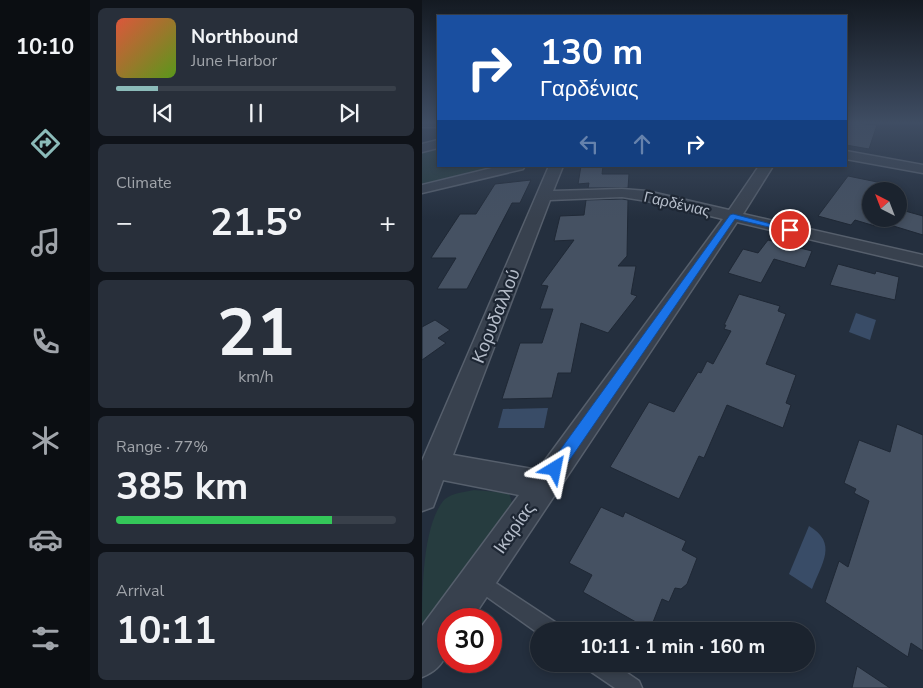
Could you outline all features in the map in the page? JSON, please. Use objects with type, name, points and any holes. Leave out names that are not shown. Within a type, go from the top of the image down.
[{"type":"street","points":[[847,155],[922,169]]},
{"type":"street","points":[[422,189],[514,167]]},
{"type":"street","name":"Κορυδαλλού","points":[[422,496],[556,167]]},
{"type":"street","name":"Ικαρίας","points":[[458,608],[733,216],[765,167]]},
{"type":"street","name":"Γαρδένιας","points":[[545,196],[622,193],[647,196],[922,261]]},
{"type":"street","points":[[435,465],[544,485]]},
{"type":"street","name":"Ικαρίας","points":[[422,658],[437,637]]},
{"type":"lane","points":[[478,580],[538,622]]},
{"type":"lane","points":[[609,672],[632,688]]},
{"type":"green space","points":[[422,154],[437,154],[437,167],[497,167],[422,185]]},
{"type":"green space","points":[[474,490],[509,493],[512,503],[422,629],[423,579],[432,525],[437,510],[445,499],[455,494]]},
{"type":"water","points":[[856,313],[876,320],[870,340],[849,332]]},
{"type":"water","points":[[548,408],[544,428],[498,428],[503,409]]},
{"type":"water","points":[[809,526],[823,539],[825,547],[823,562],[812,589],[789,574]]},
{"type":"building","points":[[581,167],[603,167],[602,174],[629,174],[628,188],[588,188],[589,183],[578,184]]},
{"type":"building","points":[[848,176],[877,182],[862,182],[862,222],[855,220],[851,225],[818,216]]},
{"type":"building","points":[[531,180],[520,203],[512,203],[467,289],[437,289],[456,258],[431,258],[460,214],[476,214],[495,184]]},
{"type":"building","points":[[586,200],[628,200],[627,256],[618,266],[636,266],[631,294],[637,296],[608,333],[581,323],[571,373],[558,373],[552,398],[502,399],[520,343],[542,343],[553,309],[540,309],[548,286],[541,285],[574,240],[554,241],[560,216],[584,215]]},
{"type":"building","points":[[907,212],[923,216],[923,235],[900,228],[907,228]]},
{"type":"building","points":[[768,240],[812,251],[805,268],[774,259],[761,283],[728,273],[743,249],[758,253]]},
{"type":"building","points":[[838,264],[875,274],[876,271],[899,277],[895,300],[830,285]]},
{"type":"building","points":[[739,294],[780,306],[778,311],[786,314],[766,364],[796,375],[786,403],[791,405],[783,428],[727,405],[704,458],[699,456],[679,499],[610,467],[649,402],[674,412],[698,372],[701,373],[707,361],[713,364],[731,331],[724,329],[726,325],[724,325]]},
{"type":"building","points":[[435,320],[450,330],[438,338],[446,343],[422,360],[422,327]]},
{"type":"building","points":[[897,424],[923,435],[923,651],[911,643],[908,657],[825,602],[839,561],[848,567],[869,501],[854,493],[856,489],[844,483],[859,440],[890,452]]},
{"type":"building","points":[[601,507],[623,517],[625,512],[686,541],[682,550],[697,558],[687,584],[681,589],[675,588],[669,602],[662,599],[653,622],[636,622],[583,592],[592,575],[569,563]]},
{"type":"building","points":[[857,666],[890,688],[852,688]]},
{"type":"route","points":[[555,469],[733,216],[790,230]]}]
